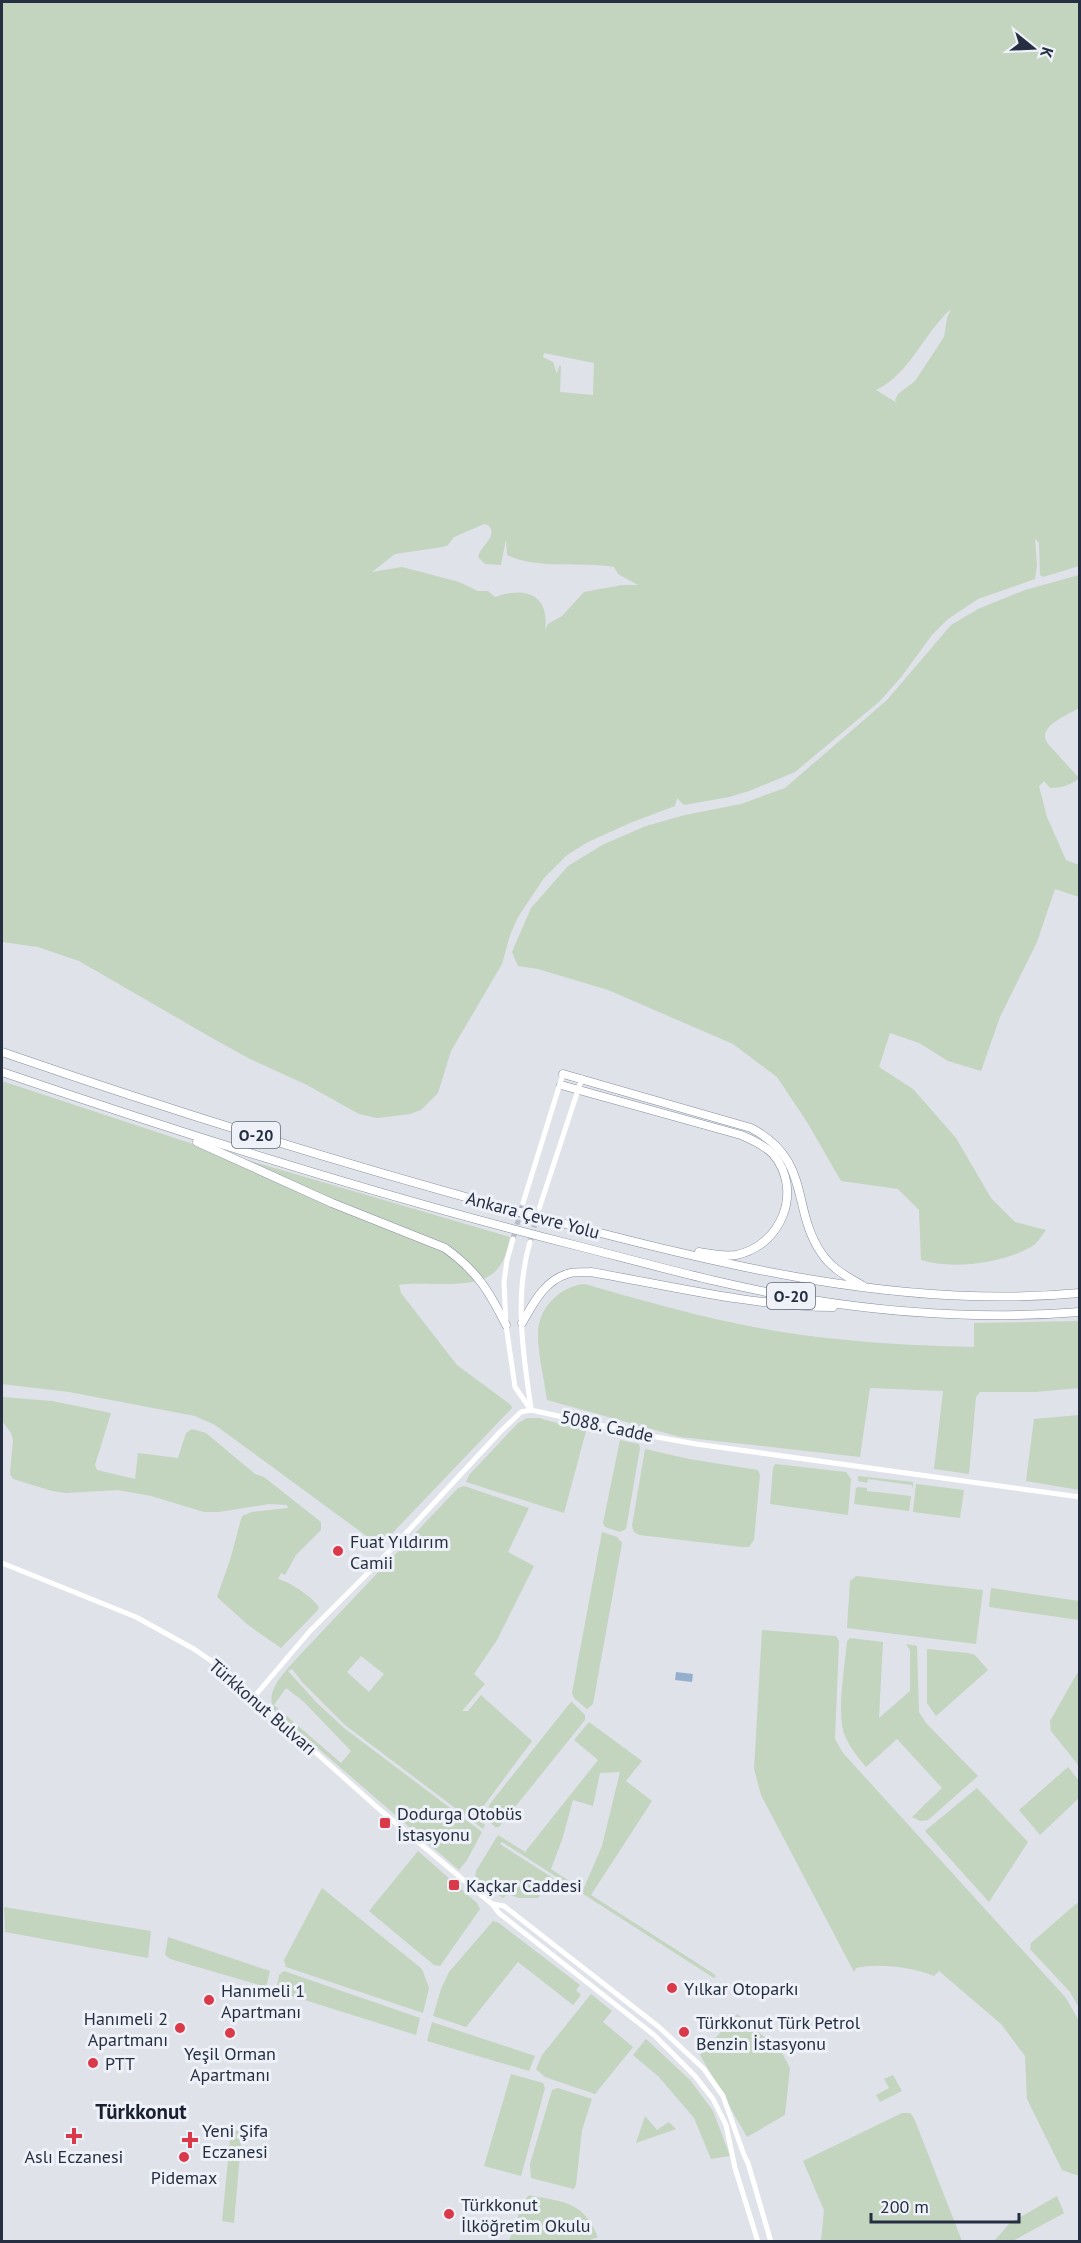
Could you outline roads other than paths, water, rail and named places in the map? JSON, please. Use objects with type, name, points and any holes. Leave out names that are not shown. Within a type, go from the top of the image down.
[{"type":"highway","name":"Ankara Çevre Yolu","points":[[2,1052],[168,1108],[340,1161],[650,1245],[795,1278],[864,1287],[981,1296],[1080,1293]]},
{"type":"highway","name":"Ankara Çevre Yolu","points":[[2,1072],[163,1127],[335,1180],[509,1229],[770,1292],[867,1307],[981,1314],[1080,1312]]},
{"type":"highway","points":[[563,1074],[751,1128],[764,1135],[776,1144],[792,1171],[810,1231],[823,1256],[831,1265],[864,1287]]},
{"type":"highway","points":[[561,1085],[741,1135],[760,1144],[773,1155],[781,1169],[787,1184],[788,1197],[784,1213],[779,1226],[762,1244],[735,1255],[719,1255],[650,1245]]},
{"type":"highway","points":[[163,1127],[333,1203],[446,1248],[480,1279],[490,1293],[506,1325]]},
{"type":"highway","points":[[522,1323],[548,1284],[568,1273],[591,1272],[732,1297],[806,1306],[867,1307]]},
{"type":"street","points":[[523,1203],[563,1074]]},
{"type":"street","points":[[539,1209],[582,1078]]},
{"type":"street","points":[[513,1239],[504,1282],[506,1325],[515,1387],[531,1410]]},
{"type":"street","points":[[530,1242],[523,1264],[520,1290],[531,1410]]},
{"type":"street","points":[[254,1697],[310,1631],[382,1559],[501,1431],[521,1412],[531,1410]]},
{"type":"street","name":"5088. Cadde","points":[[531,1410],[696,1444],[1080,1497]]},
{"type":"street","name":"Türkkonut Bulvarı","points":[[2,1563],[136,1617],[194,1649],[221,1668],[387,1816],[492,1904],[499,1913],[654,2035],[695,2076],[713,2099],[726,2125],[738,2176],[759,2241]]},
{"type":"street","name":"Türkkonut Bulvarı","points":[[492,1904],[504,1906],[605,1984],[659,2027],[704,2069],[723,2096],[750,2171],[771,2241]]},
{"type":"street","points":[[733,2158],[744,2155]]},
{"type":"street","points":[[738,2176],[750,2171]]},
{"type":"water","points":[[676,1672],[693,1674],[692,1682],[675,1680]]},
{"type":"tunnel","points":[[513,1239],[523,1203]]},
{"type":"tunnel","points":[[530,1242],[539,1209]]},
{"type":"place","name":"Fuat Yıldırım Camii","points":[[338,1551]]},
{"type":"place","name":"Dodurga Otobüs İstasyonu","points":[[385,1823]]},
{"type":"place","name":"Kaçkar Caddesi","points":[[454,1885]]},
{"type":"place","name":"Yılkar Otoparkı","points":[[672,1988]]},
{"type":"place","name":"Hanımeli 1 Apartmanı","points":[[209,2000]]},
{"type":"place","name":"Hanımeli 2 Apartmanı","points":[[180,2028]]},
{"type":"place","name":"Türkkonut Türk Petrol Benzin İstasyonu","points":[[684,2032]]},
{"type":"place","name":"Yeşil Orman Apartmanı","points":[[230,2033]]},
{"type":"place","name":"PTT","points":[[93,2063]]},
{"type":"place","name":"Aslı Eczanesi","points":[[74,2136]]},
{"type":"place","name":"Yeni Şifa Eczanesi","points":[[190,2140]]},
{"type":"place","name":"Pidemax","points":[[184,2157]]},
{"type":"place","name":"Türkkonut İlköğretim Okulu","points":[[449,2214]]},
{"type":"district","name":"Türkkonut","points":[[141,2111]]}]
